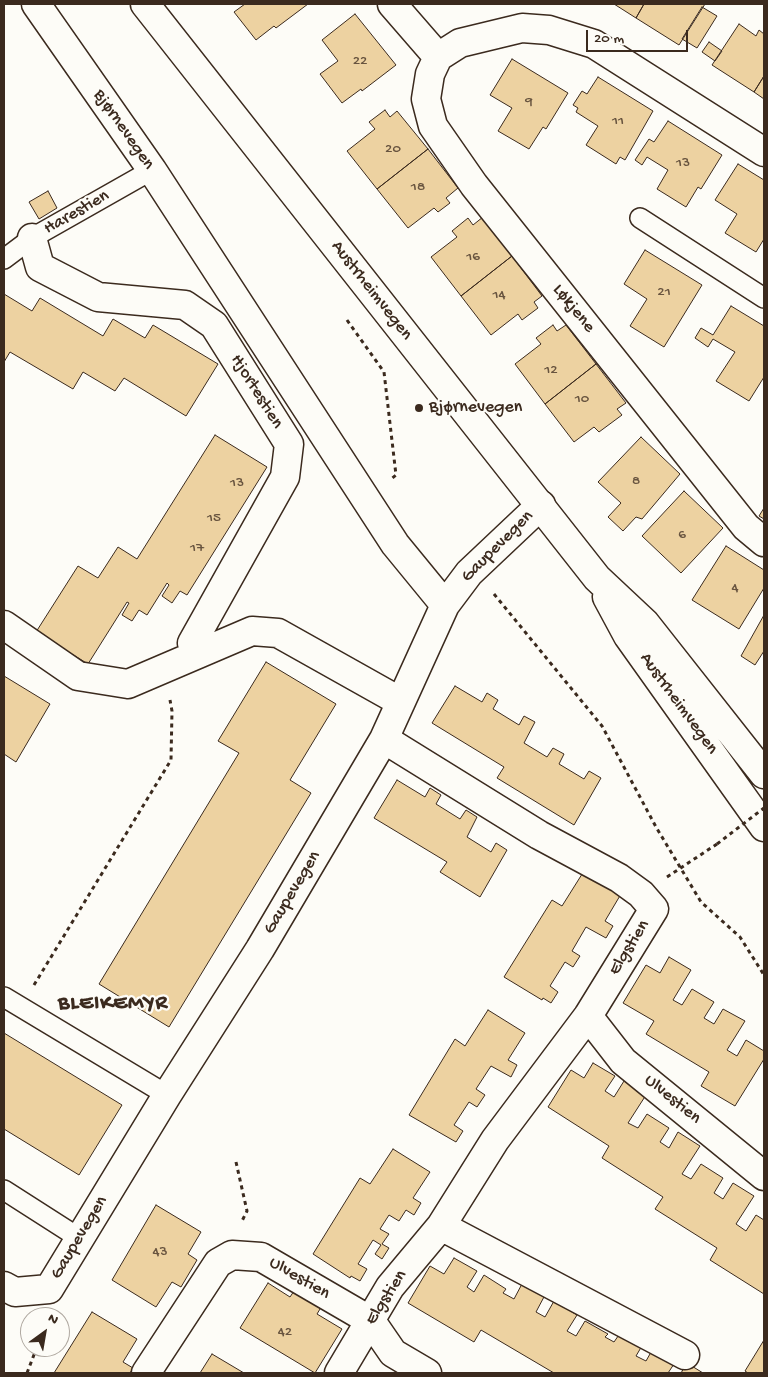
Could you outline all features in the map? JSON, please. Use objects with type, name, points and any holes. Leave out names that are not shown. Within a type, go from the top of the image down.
[{"type":"street","name":"Bjørnevegen","points":[[36,4],[152,170],[394,544],[445,605]]},
{"type":"street","name":"Austrheimvegen","points":[[145,4],[597,578],[645,623],[764,774]]},
{"type":"street","points":[[392,4],[438,57],[460,42],[522,28],[549,30],[594,44],[764,152]]},
{"type":"street","name":"Løkjene","points":[[438,57],[430,74],[426,99],[433,126],[480,193],[740,519],[764,542]]},
{"type":"street","name":"Hjortestien","points":[[32,238],[40,267],[98,297],[185,305],[214,325],[289,444],[286,477],[192,643],[195,654]]},
{"type":"street","name":"Gaupevegen","points":[[4,1286],[15,1292],[49,1289],[167,1095],[260,949],[384,739],[445,605],[468,573],[541,505]]},
{"type":"street","name":"Austrheimvegen","points":[[597,578],[628,636],[764,827]]},
{"type":"street","points":[[4,624],[78,676],[128,684],[252,631],[278,633],[401,702]]},
{"type":"street","name":"Elgstien","points":[[339,1373],[390,1287],[441,1226],[495,1140],[588,1016],[654,909],[641,894],[620,878],[539,835],[384,739]]},
{"type":"street","name":"Ulvestien","points":[[588,1016],[623,1061],[764,1176]]},
{"type":"street","points":[[441,1226],[684,1355]]},
{"type":"street","points":[[146,1373],[218,1263],[232,1255]]},
{"type":"street","name":"Ulvestien","points":[[232,1255],[261,1257],[371,1321],[393,1353],[428,1373]]},
{"type":"lane","name":"Harestien","points":[[4,259],[32,238],[152,170]]},
{"type":"lane","points":[[640,218],[764,298]]},
{"type":"lane","points":[[4,997],[167,1095]]},
{"type":"lane","points":[[4,1190],[79,1238]]},
{"type":"path","points":[[347,320],[384,372],[396,475],[386,484]]},
{"type":"path","points":[[468,573],[492,591],[602,726],[701,902],[740,937],[764,974]]},
{"type":"path","points":[[20,1006],[171,760],[172,711],[164,668]]},
{"type":"path","points":[[681,869],[764,808]]},
{"type":"path","points":[[232,1255],[235,1234],[247,1211],[236,1162]]},
{"type":"path","points":[[27,1373],[34,1357]]},
{"type":"building","points":[[245,4],[308,4],[276,28],[274,26],[256,40],[234,12]]},
{"type":"building","points":[[614,4],[644,4],[636,18]]},
{"type":"building","points":[[644,4],[705,4],[679,45],[636,18]]},
{"type":"building","points":[[702,7],[717,16],[697,48],[682,39]]},
{"type":"building","points":[[355,14],[396,65],[362,91],[361,89],[342,103],[320,74],[338,61],[322,40]]},
{"type":"building","points":[[739,24],[756,36],[759,30],[764,34],[764,76],[754,92],[712,65]]},
{"type":"building","points":[[709,42],[722,51],[715,61],[702,52]]},
{"type":"building","points":[[512,59],[568,93],[546,129],[543,127],[529,149],[498,131],[512,108],[490,95]]},
{"type":"building","points":[[764,76],[764,99],[754,92]]},
{"type":"building","points":[[598,77],[653,111],[625,160],[620,157],[616,164],[586,145],[598,126],[576,112],[578,108],[573,105],[582,91],[587,94]]},
{"type":"building","points":[[385,110],[390,117],[397,111],[428,149],[377,189],[347,151],[375,129],[369,122]]},
{"type":"building","points":[[668,121],[722,155],[701,189],[698,187],[686,207],[657,189],[668,170],[647,157],[642,165],[635,160],[649,139],[654,142]]},
{"type":"building","points":[[428,149],[458,188],[446,198],[450,203],[438,212],[434,208],[408,228],[377,189]]},
{"type":"building","points":[[738,164],[764,180],[764,239],[756,252],[725,233],[737,214],[715,200]]},
{"type":"building","points":[[48,191],[57,208],[39,219],[29,202]]},
{"type":"building","points":[[483,217],[512,256],[461,296],[431,257],[457,237],[452,231],[468,218],[473,225]]},
{"type":"building","points":[[645,250],[702,285],[664,347],[630,326],[647,299],[624,284]]},
{"type":"building","points":[[512,256],[542,296],[534,302],[538,308],[522,320],[518,314],[491,335],[461,296]]},
{"type":"building","points":[[4,294],[32,311],[40,298],[103,336],[113,319],[145,338],[153,325],[218,364],[186,416],[124,378],[115,391],[83,372],[73,389],[10,352],[4,362]]},
{"type":"building","points":[[731,306],[764,326],[764,377],[749,401],[716,381],[735,352],[713,339],[708,347],[695,338],[701,328],[713,335]]},
{"type":"building","points":[[553,325],[557,331],[566,325],[596,364],[545,404],[515,364],[541,344],[536,338]]},
{"type":"building","points":[[596,364],[626,403],[617,409],[622,415],[599,432],[594,427],[574,442],[545,404]]},
{"type":"building","points":[[215,435],[267,467],[187,595],[180,591],[172,603],[162,596],[169,585],[167,583],[147,615],[139,610],[132,621],[122,615],[129,603],[127,602],[88,664],[36,632],[78,566],[98,578],[118,547],[137,559]]},
{"type":"building","points":[[641,437],[680,474],[642,519],[636,517],[623,531],[608,517],[621,503],[598,482]]},
{"type":"building","points":[[684,491],[723,528],[681,573],[642,536]]},
{"type":"building","points":[[764,508],[764,519],[759,516]]},
{"type":"building","points":[[726,546],[764,570],[764,588],[739,629],[692,600]]},
{"type":"building","points":[[764,615],[764,651],[755,665],[741,656]]},
{"type":"building","points":[[266,662],[336,704],[290,780],[311,793],[169,1027],[99,984],[239,753],[218,741]]},
{"type":"building","points":[[4,676],[50,704],[16,762],[4,754]]},
{"type":"building","points":[[455,686],[482,702],[487,693],[498,700],[493,709],[519,725],[524,716],[535,722],[524,743],[547,757],[553,748],[564,754],[559,764],[584,779],[589,771],[601,778],[574,825],[497,778],[504,767],[432,723]]},
{"type":"building","points":[[397,780],[425,797],[430,788],[441,795],[436,804],[460,819],[466,810],[477,817],[467,837],[491,852],[496,843],[507,850],[480,897],[440,872],[447,862],[374,818]]},
{"type":"building","points":[[584,871],[621,894],[605,921],[613,926],[606,938],[586,927],[572,951],[580,956],[573,967],[565,962],[550,986],[558,992],[551,1003],[543,998],[542,1000],[504,977],[552,900],[562,906]]},
{"type":"building","points":[[669,957],[691,970],[673,1000],[682,1005],[692,989],[714,1002],[704,1018],[714,1024],[723,1009],[745,1021],[727,1050],[737,1056],[746,1040],[764,1051],[764,1059],[735,1106],[701,1086],[709,1072],[646,1034],[654,1021],[623,1003],[646,965],[660,973]]},
{"type":"building","points":[[488,1010],[525,1033],[508,1060],[517,1065],[511,1077],[491,1066],[476,1089],[485,1095],[477,1107],[469,1102],[454,1125],[463,1131],[456,1142],[409,1115],[455,1039],[465,1046]]},
{"type":"building","points":[[4,1033],[122,1105],[79,1175],[4,1129]]},
{"type":"building","points":[[593,1063],[615,1076],[605,1091],[614,1097],[624,1081],[646,1095],[628,1123],[638,1128],[647,1114],[669,1128],[660,1142],[669,1148],[678,1132],[700,1146],[682,1174],[691,1179],[701,1164],[723,1178],[714,1193],[723,1199],[733,1183],[754,1196],[736,1224],[746,1231],[756,1215],[764,1220],[764,1294],[710,1260],[717,1248],[655,1209],[663,1197],[602,1158],[609,1146],[548,1107],[571,1070],[584,1078]]},
{"type":"building","points":[[393,1149],[430,1172],[413,1198],[421,1203],[414,1215],[406,1210],[399,1221],[389,1215],[380,1229],[389,1234],[382,1244],[389,1248],[382,1259],[375,1254],[381,1245],[373,1240],[358,1264],[367,1269],[360,1281],[351,1276],[350,1278],[313,1254],[360,1178],[370,1184]]},
{"type":"building","points":[[156,1205],[201,1232],[188,1254],[197,1260],[181,1287],[172,1282],[156,1307],[112,1280]]},
{"type":"building","points":[[454,1258],[477,1271],[467,1287],[474,1292],[484,1275],[506,1289],[503,1293],[514,1299],[523,1282],[545,1295],[536,1312],[545,1317],[554,1301],[577,1315],[567,1331],[576,1336],[585,1321],[608,1334],[605,1337],[614,1342],[625,1326],[646,1339],[636,1356],[646,1361],[655,1345],[678,1358],[668,1373],[554,1373],[481,1330],[474,1342],[408,1303],[430,1266],[444,1274]]},
{"type":"building","points":[[268,1283],[290,1297],[296,1288],[323,1304],[317,1314],[342,1329],[315,1373],[240,1328]]},
{"type":"building","points":[[92,1312],[137,1339],[123,1362],[133,1368],[130,1373],[54,1373],[64,1357],[70,1357],[70,1347]]},
{"type":"building","points":[[764,1340],[764,1373],[748,1373],[745,1371]]},
{"type":"building","points":[[212,1354],[244,1373],[200,1373]]},
{"type":"building","points":[[687,1363],[703,1373],[681,1373]]},
{"type":"place","name":"Bjørnevegen","points":[[419,408]]},
{"type":"district","name":"BLEIKEMYR","points":[[113,1005]]}]
